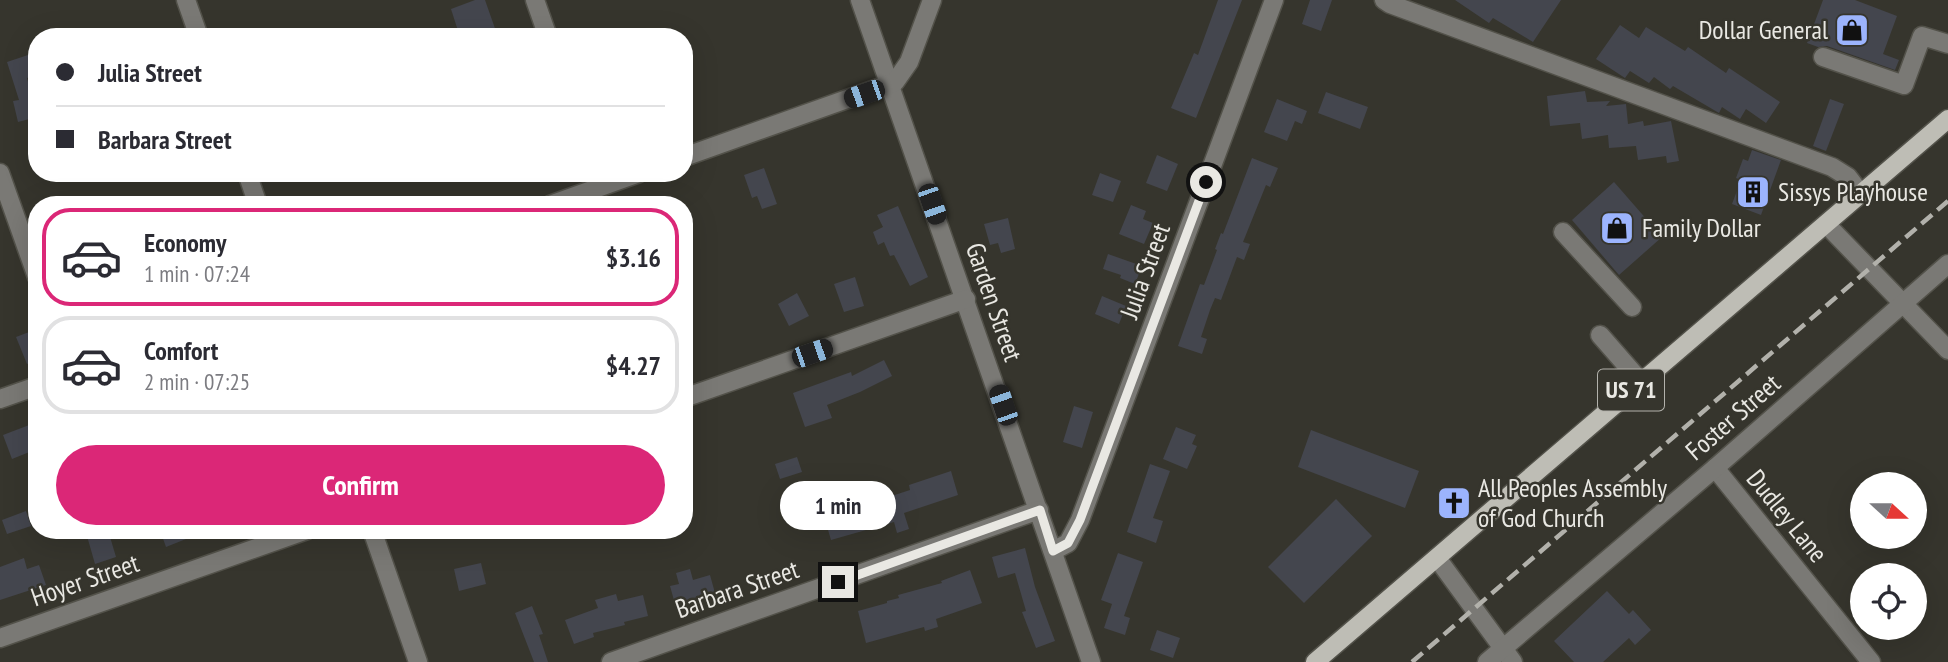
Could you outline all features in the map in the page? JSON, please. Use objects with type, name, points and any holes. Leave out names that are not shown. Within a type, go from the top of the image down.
[{"type":"main road","name":"US 71","points":[[1315,662],[1948,119]]},
{"type":"street","points":[[186,0],[196,28]]},
{"type":"street","points":[[534,0],[545,28]]},
{"type":"street","name":"Garden Street","points":[[860,0],[1091,662]]},
{"type":"street","points":[[693,154],[890,85],[899,78],[909,62],[932,0]]},
{"type":"street","name":"Julia Street","points":[[1053,551],[1068,543],[1080,520],[1274,0]]},
{"type":"street","points":[[1384,0],[1832,167],[1848,177],[1861,194]]},
{"type":"street","points":[[1823,57],[1904,85],[1922,36],[1948,44]]},
{"type":"street","points":[[0,173],[28,252]]},
{"type":"street","points":[[568,196],[595,182]]},
{"type":"street","points":[[1826,224],[1948,350]]},
{"type":"street","points":[[1563,232],[1632,307]]},
{"type":"street","name":"Foster Street","points":[[1487,662],[1508,655],[1715,468],[1948,264]]},
{"type":"street","points":[[693,395],[966,299]]},
{"type":"street","points":[[1600,335],[1641,382]]},
{"type":"street","points":[[0,399],[28,389]]},
{"type":"street","name":"Dudley Lane","points":[[1715,468],[1871,662]]},
{"type":"street","name":"Barbara Street","points":[[611,662],[1040,510]]},
{"type":"street","name":"Hoyer Street","points":[[0,638],[281,539]]},
{"type":"street","points":[[375,539],[418,662]]},
{"type":"street","points":[[1437,558],[1508,655]]},
{"type":"building","points":[[475,0],[485,0],[495,28],[457,28],[451,9]]},
{"type":"building","points":[[1218,0],[1242,0],[1196,118],[1171,108],[1194,53],[1198,55]]},
{"type":"building","points":[[1310,0],[1332,0],[1321,31],[1302,24]]},
{"type":"building","points":[[1455,0],[1561,0],[1533,42],[1493,18],[1489,23]]},
{"type":"building","name":"Dollar General","points":[[1823,0],[1855,0],[1897,16],[1883,54],[1899,60],[1895,70],[1827,46],[1818,47],[1807,43]]},
{"type":"building","points":[[1620,25],[1639,38],[1646,27],[1685,51],[1688,47],[1726,73],[1729,68],[1780,102],[1766,123],[1746,109],[1740,119],[1722,107],[1719,113],[1673,86],[1670,89],[1654,77],[1649,83],[1630,71],[1625,78],[1596,59]]},
{"type":"building","points":[[28,55],[28,119],[18,122],[13,101],[19,100],[7,62]]},
{"type":"building","points":[[1585,91],[1587,102],[1610,101],[1606,106],[1626,104],[1628,124],[1643,121],[1644,126],[1671,121],[1679,161],[1667,163],[1666,156],[1638,160],[1636,146],[1609,148],[1608,135],[1582,139],[1580,123],[1550,126],[1547,96]]},
{"type":"building","points":[[1326,92],[1368,107],[1360,129],[1318,113]]},
{"type":"building","points":[[1277,99],[1307,111],[1302,124],[1295,121],[1287,141],[1264,132]]},
{"type":"building","points":[[1830,99],[1844,104],[1826,151],[1813,146]]},
{"type":"building","name":"Sissys Playhouse","points":[[1752,150],[1781,160],[1761,215],[1732,204],[1741,180],[1736,178],[1743,159],[1748,161]]},
{"type":"building","points":[[1157,155],[1178,164],[1167,191],[1146,183]]},
{"type":"building","points":[[1252,158],[1278,168],[1270,187],[1266,185],[1243,242],[1250,244],[1244,260],[1237,257],[1221,300],[1215,298],[1210,310],[1201,337],[1207,339],[1202,354],[1178,346],[1200,284],[1204,285],[1221,233],[1223,234]]},
{"type":"building","points":[[764,168],[777,204],[762,209],[757,196],[752,198],[744,175]]},
{"type":"building","points":[[1100,173],[1121,181],[1113,202],[1092,195]]},
{"type":"building","name":"Family Dollar","points":[[1614,182],[1662,237],[1619,275],[1572,220]]},
{"type":"building","points":[[1131,205],[1146,211],[1143,219],[1153,223],[1144,244],[1119,234]]},
{"type":"building","points":[[898,206],[928,277],[910,286],[894,255],[890,256],[884,242],[878,245],[873,232],[883,227],[877,215]]},
{"type":"building","points":[[1008,218],[1015,249],[1001,253],[998,243],[990,245],[984,224]]},
{"type":"building","points":[[1108,254],[1142,266],[1135,284],[1120,278],[1121,275],[1103,269]]},
{"type":"building","points":[[855,277],[864,306],[844,312],[834,284]]},
{"type":"building","points":[[797,293],[809,316],[789,326],[778,304]]},
{"type":"building","points":[[1102,296],[1126,306],[1119,324],[1095,314]]},
{"type":"building","points":[[28,332],[28,364],[27,364],[16,337]]},
{"type":"building","points":[[884,360],[892,376],[827,405],[832,418],[805,427],[793,393],[851,372],[852,376]]},
{"type":"building","points":[[1074,406],[1093,412],[1082,448],[1063,442]]},
{"type":"building","points":[[28,425],[28,453],[12,459],[3,435]]},
{"type":"building","points":[[1176,427],[1196,435],[1192,444],[1197,446],[1187,469],[1163,459]]},
{"type":"building","points":[[1311,430],[1419,471],[1405,508],[1298,467]]},
{"type":"building","points":[[797,457],[802,472],[780,479],[775,464]]},
{"type":"building","points":[[1150,464],[1170,471],[1153,518],[1163,521],[1156,543],[1127,532]]},
{"type":"building","points":[[951,471],[958,495],[904,513],[909,529],[897,533],[894,522],[831,540],[826,523],[868,508],[867,504],[910,490],[909,485]]},
{"type":"building","points":[[1336,499],[1372,536],[1304,603],[1268,567]]},
{"type":"building","points":[[26,511],[28,527],[7,534],[2,520]]},
{"type":"building","points":[[88,539],[111,539],[116,557],[95,564]]},
{"type":"building","points":[[163,539],[186,539],[166,547]]},
{"type":"building","points":[[1025,548],[1035,587],[1055,641],[1036,648],[1022,612],[1026,611],[1015,573],[998,578],[992,557]]},
{"type":"building","points":[[1118,553],[1143,562],[1124,616],[1130,618],[1125,635],[1104,628],[1112,604],[1101,600]]},
{"type":"building","points":[[24,558],[27,569],[39,565],[46,585],[0,600],[0,567]]},
{"type":"building","points":[[481,563],[486,584],[459,591],[454,569]]},
{"type":"building","points":[[690,569],[693,580],[710,575],[715,593],[675,604],[670,586],[679,584],[676,573]]},
{"type":"building","points":[[970,570],[982,603],[936,619],[938,627],[925,631],[924,627],[866,643],[858,611],[887,603],[899,598],[898,595],[942,583],[941,581]]},
{"type":"building","points":[[1607,591],[1629,614],[1633,610],[1651,630],[1635,645],[1629,638],[1603,662],[1574,662],[1554,641]]},
{"type":"building","points":[[616,594],[618,601],[643,595],[648,616],[593,633],[594,637],[574,644],[565,620],[598,608],[595,600]]},
{"type":"building","points":[[532,606],[543,634],[539,635],[548,662],[534,662],[515,613]]},
{"type":"building","points":[[1157,630],[1180,638],[1173,658],[1150,650]]},
{"type":"railway","points":[[1412,662],[1948,201]]},
{"type":"place","name":"Dollar General","points":[[1852,30]]},
{"type":"place","name":"Sissys Playhouse","points":[[1753,192]]},
{"type":"place","name":"Family Dollar","points":[[1617,228]]},
{"type":"place","name":"All Peoples Assembly of God Church","points":[[1454,503]]},
{"type":"route","points":[[838,582],[1040,510],[1053,551],[1068,543],[1080,520],[1206,182]]}]
